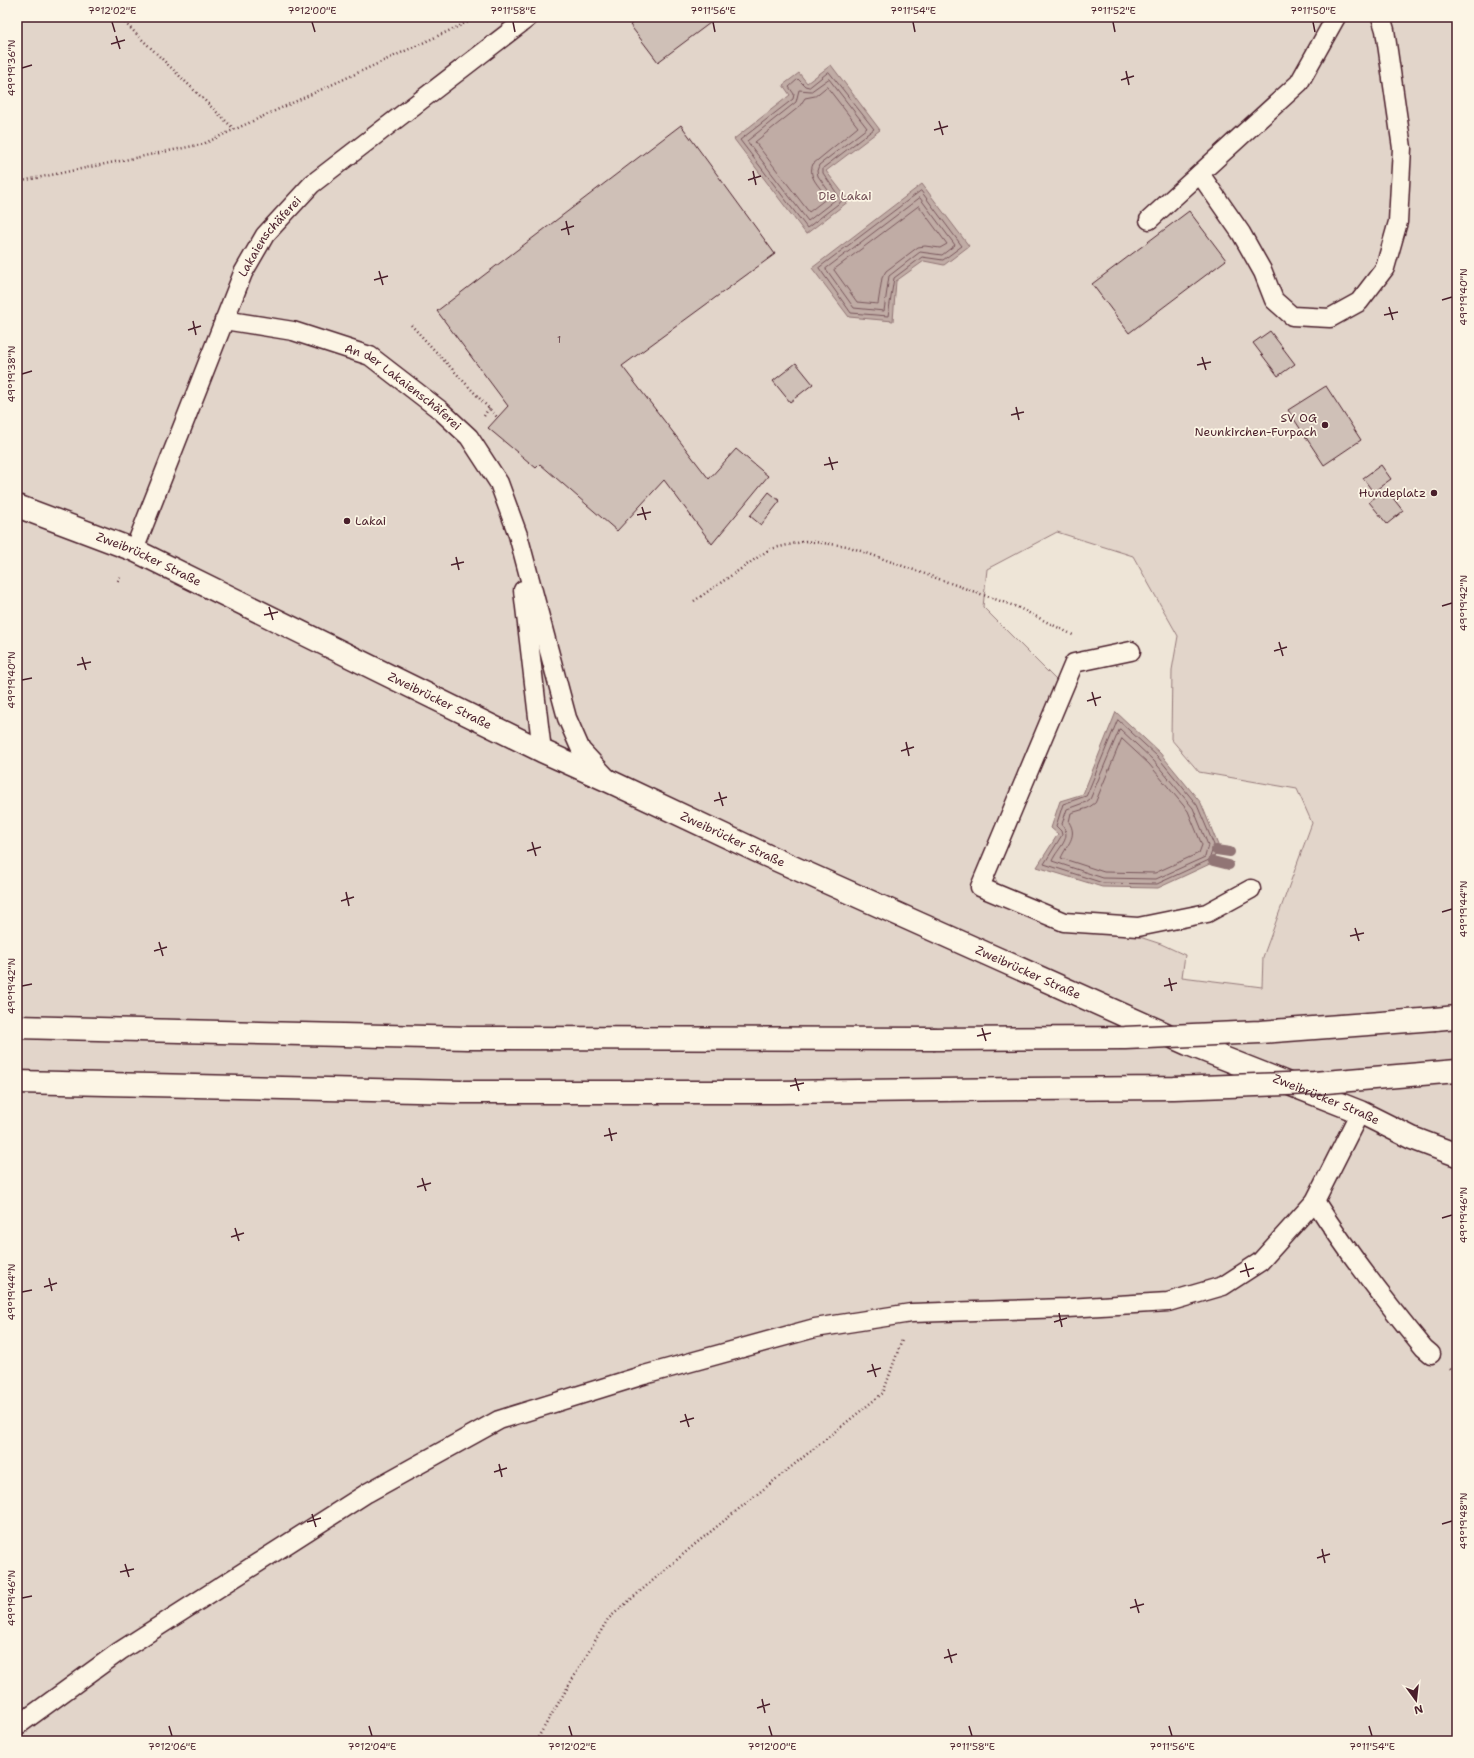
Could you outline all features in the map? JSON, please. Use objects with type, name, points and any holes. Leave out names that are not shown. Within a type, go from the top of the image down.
[{"type":"main road","name":"Zweibrücker Straße","points":[[17,506],[134,550],[542,751],[775,860],[1188,1044],[1360,1112],[1412,1138],[1457,1154]]},
{"type":"main road","points":[[17,1027],[468,1038],[1126,1038],[1260,1032],[1457,1017]]},
{"type":"main road","points":[[17,1082],[461,1092],[777,1092],[1174,1088],[1314,1083],[1457,1071]]},
{"type":"lane","name":"Lakaienschäferei","points":[[134,550],[243,273],[265,235],[312,184],[529,17]]},
{"type":"lane","points":[[1150,220],[1299,83],[1336,17]]},
{"type":"lane","points":[[1200,174],[1241,232],[1262,272],[1274,300],[1292,316],[1330,318],[1359,302],[1385,268],[1398,222],[1402,148],[1385,30],[1381,17]]},
{"type":"lane","name":"An der Lakaienschäferei","points":[[224,320],[293,331],[370,356],[440,410],[469,437],[499,483],[518,535]]},
{"type":"lane","points":[[518,535],[542,751]]},
{"type":"lane","points":[[518,535],[567,718],[581,750],[611,782]]},
{"type":"lane","points":[[1132,651],[1074,663],[980,887],[1064,922],[1138,927],[1207,913],[1251,889]]},
{"type":"lane","points":[[17,1726],[120,1651],[367,1493],[499,1420],[644,1375],[815,1328],[911,1313],[1067,1308],[1168,1302],[1223,1286],[1260,1262],[1315,1201],[1360,1112]]},
{"type":"lane","points":[[1315,1201],[1341,1243],[1375,1289],[1424,1348],[1431,1354]]},
{"type":"path","points":[[119,17],[234,129]]},
{"type":"path","points":[[17,182],[203,144],[478,17]]},
{"type":"path","points":[[411,325],[498,417]]},
{"type":"path","points":[[469,437],[490,408]]},
{"type":"path","points":[[694,601],[770,549],[806,541],[847,546],[1017,607],[1079,638]]},
{"type":"path","points":[[536,1741],[608,1619],[694,1545],[883,1393],[911,1313]]},
{"type":"shaded area","points":[[1057,532],[1133,556],[1178,636],[1172,670],[1171,739],[1199,772],[1297,789],[1312,823],[1263,957],[1262,987],[1181,977],[1185,955],[1161,944],[1002,892],[984,856],[983,607],[987,569]]},
{"type":"green space","name":"Die Lakai","points":[[17,17],[1457,17],[1457,1741],[17,1741]],"holes":[[[1057,532],[1133,556],[1178,636],[1172,670],[1171,739],[1199,772],[1297,789],[1312,823],[1263,957],[1262,987],[1182,977],[1185,955],[1161,944],[1002,892],[984,856],[1050,732],[1056,680],[983,607],[987,569]]]},
{"type":"water","points":[[831,65],[880,130],[826,171],[849,201],[806,234],[734,139],[790,95],[783,85],[799,73],[807,83]]},
{"type":"water","points":[[922,184],[969,246],[944,265],[924,261],[896,281],[893,321],[849,317],[812,268]]},
{"type":"water","points":[[1116,712],[1160,753],[1201,803],[1218,845],[1212,863],[1158,888],[1102,887],[1037,867],[1058,834],[1051,828],[1060,801],[1083,794]]},
{"type":"building","points":[[640,17],[718,17],[658,62],[630,25]]},
{"type":"building","points":[[681,125],[775,254],[622,366],[709,479],[736,449],[768,476],[712,544],[664,480],[617,531],[540,464],[536,468],[488,428],[508,406],[437,311]]},
{"type":"building","points":[[1189,211],[1226,260],[1129,333],[1092,284]]},
{"type":"building","points":[[1270,331],[1295,364],[1278,376],[1253,343]]},
{"type":"building","points":[[796,363],[813,384],[790,402],[773,381]]},
{"type":"building","name":"SV OG Neunkirchen-Furpach","points":[[1326,386],[1361,440],[1324,465],[1288,410]]},
{"type":"building","points":[[1381,465],[1391,479],[1373,492],[1363,478]]},
{"type":"building","points":[[1386,489],[1403,511],[1387,524],[1369,502]]},
{"type":"building","points":[[769,492],[780,501],[761,525],[750,516]]},
{"type":"waterway","points":[[1216,850],[1230,852]]},
{"type":"waterway","points":[[1213,861],[1229,865]]},
{"type":"place","name":"SV OG Neunkirchen-Furpach","points":[[1325,425]]},
{"type":"place","name":"Hundeplatz","points":[[1434,493]]},
{"type":"place","name":"Lakai","points":[[347,521]]}]
